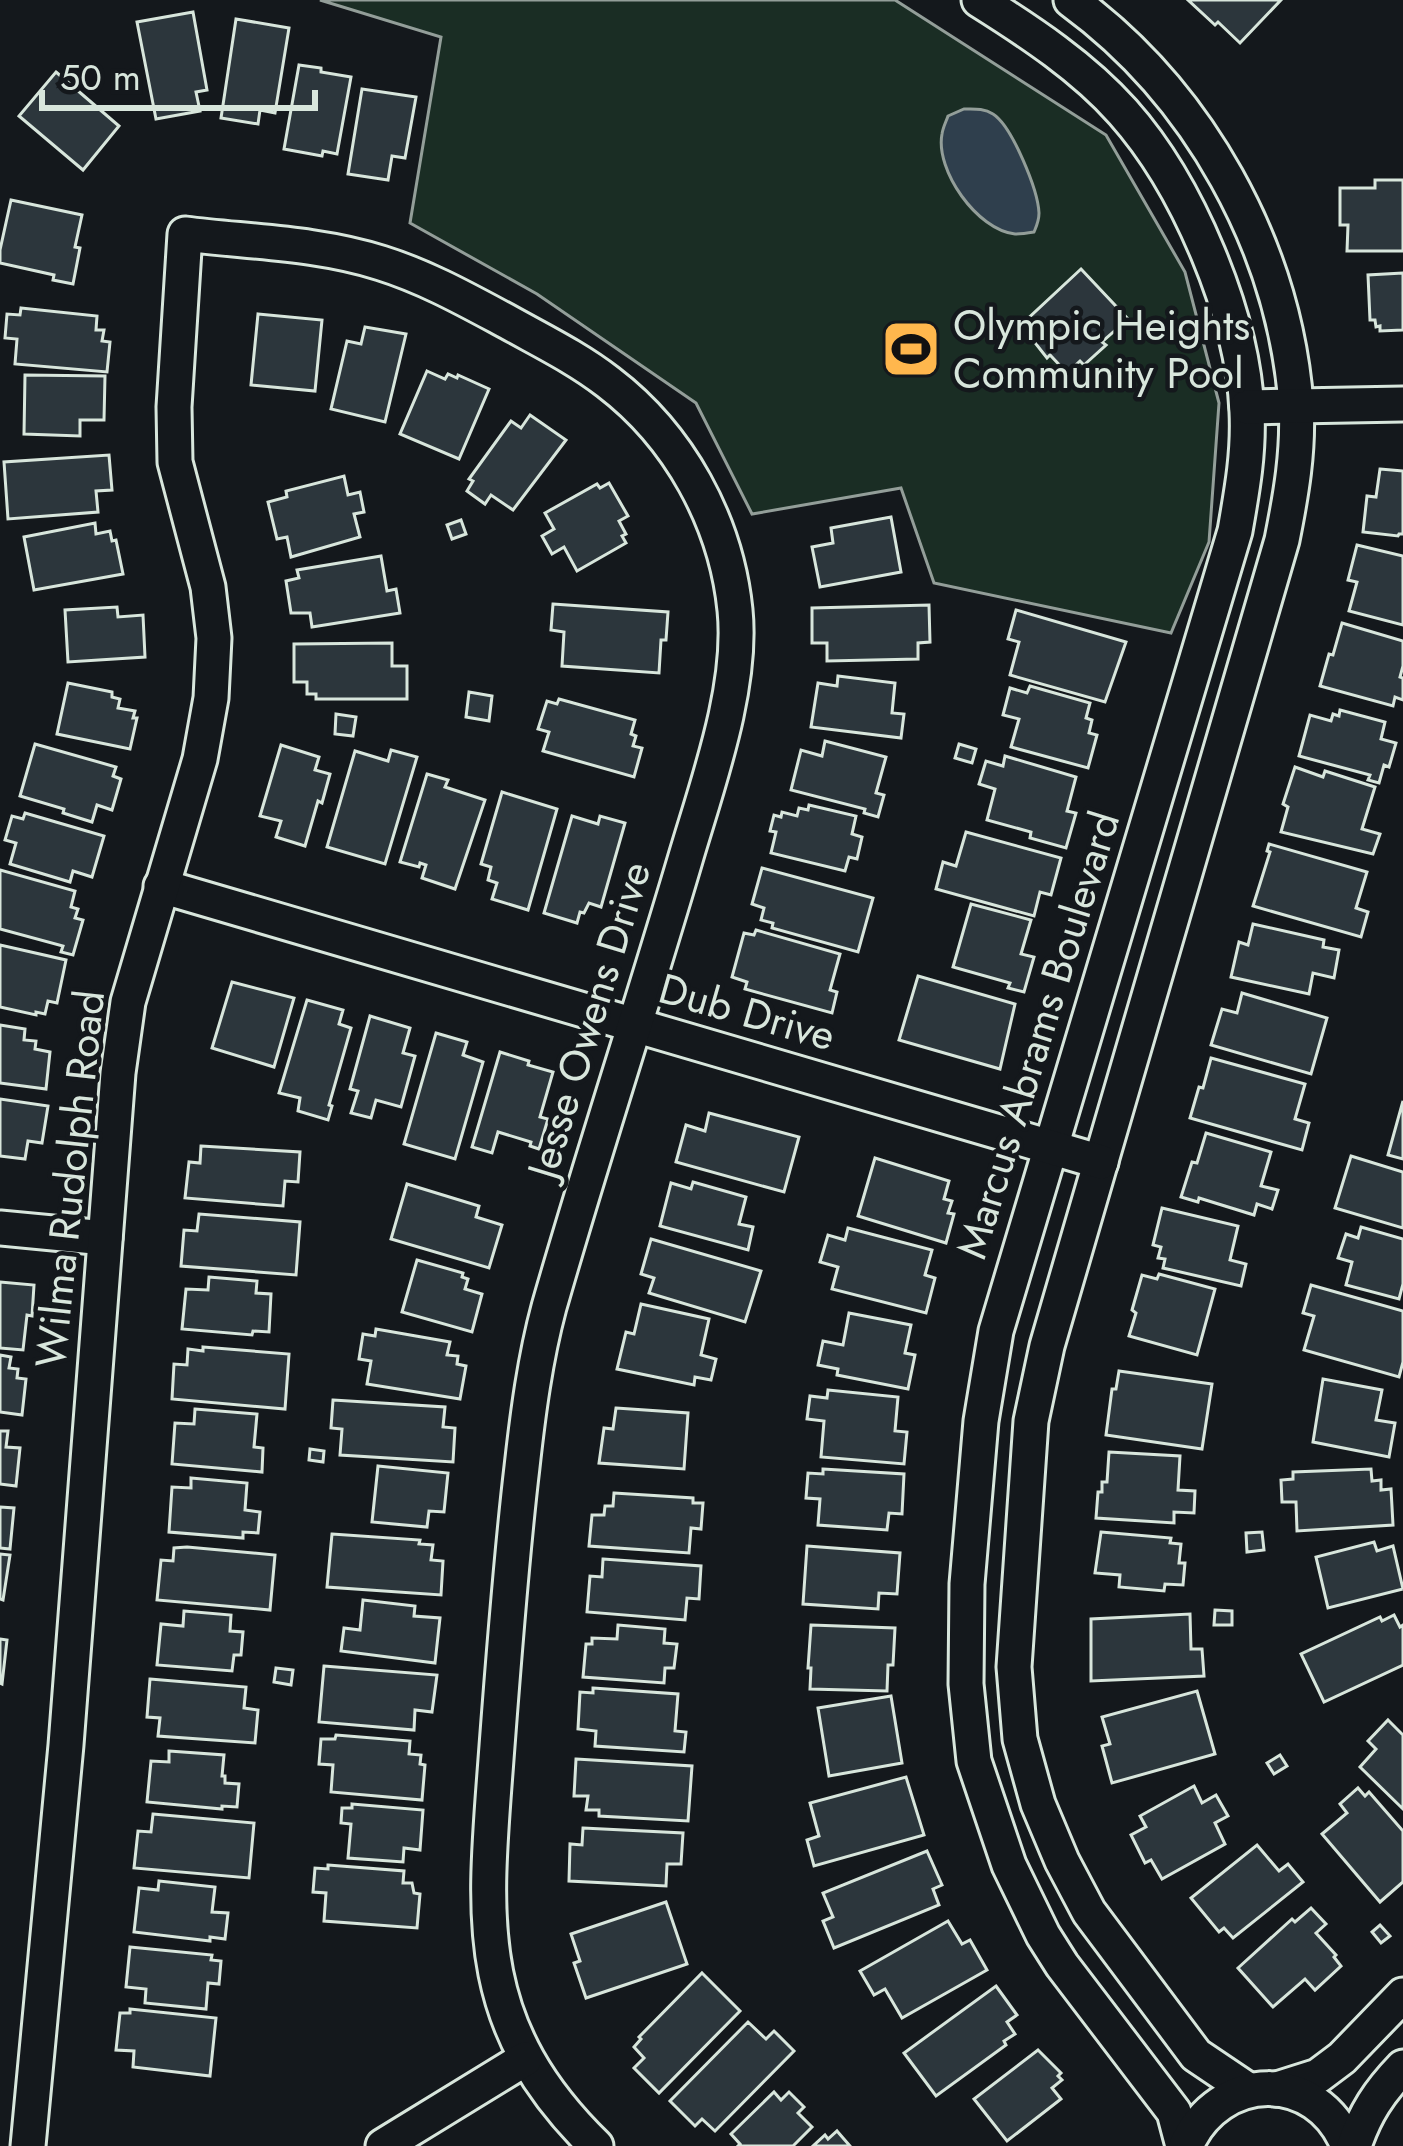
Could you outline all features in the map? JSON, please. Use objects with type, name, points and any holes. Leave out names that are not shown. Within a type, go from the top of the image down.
[{"type":"street","name":"Marcus Abrams Boulevard","points":[[979,0],[1100,89],[1166,170],[1189,209],[1227,307],[1247,407],[1244,483],[1235,531],[996,1331],[981,1421],[967,1584],[966,1684],[974,1761],[1009,1865],[1062,1965],[1174,2112],[1185,2146]]},
{"type":"street","points":[[1071,0],[1158,79],[1212,153],[1255,232],[1283,321],[1296,407],[1292,486],[1282,540],[1047,1346],[1031,1421],[1014,1667],[1020,1739],[1038,1804],[1089,1912],[1196,2055],[1263,2090],[1306,2098],[1340,2128],[1351,2146]]},
{"type":"street","name":"Wilma Rudolph Road","points":[[28,2146],[66,1744],[118,1073],[128,1002],[200,759],[211,698],[214,638],[208,587],[175,462],[185,234]]},
{"type":"street","name":"Jesse Owens Drive","points":[[185,234],[337,252],[381,263],[464,299],[608,382],[675,450],[699,490],[717,531],[736,613],[728,709],[547,1315],[531,1388],[512,1552],[490,1839],[488,1916],[497,1985],[525,2059],[559,2107],[596,2146]]},
{"type":"street","points":[[1247,407],[1403,404]]},
{"type":"street","name":"Dub Drive","points":[[161,886],[1101,1162]]},
{"type":"street","points":[[0,1228],[105,1238]]},
{"type":"street","points":[[1185,2146],[1208,2112],[1233,2095],[1318,2076],[1403,1995]]},
{"type":"street","points":[[383,2146],[525,2059]]},
{"type":"street","points":[[1351,2146],[1378,2093],[1403,2067]]},
{"type":"green space","name":"Olympic Heights Community Pool","points":[[320,0],[895,0],[1106,135],[1185,272],[1219,403],[1209,542],[1171,633],[934,583],[901,488],[752,514],[696,403],[537,294],[410,223],[441,37]]},
{"type":"water","points":[[964,109],[993,114],[1016,145],[1038,203],[1034,232],[1015,234],[987,222],[952,180],[942,134],[948,116]]},
{"type":"building","points":[[1188,0],[1281,0],[1240,43]]},
{"type":"building","points":[[193,12],[207,90],[196,92],[200,111],[156,119],[137,22]]},
{"type":"building","points":[[236,19],[289,28],[275,113],[260,110],[258,124],[221,118]]},
{"type":"building","points":[[299,65],[351,77],[337,154],[284,149]]},
{"type":"building","points":[[56,72],[119,126],[83,170],[19,116]]},
{"type":"building","points":[[362,89],[416,97],[405,158],[392,156],[388,180],[348,174]]},
{"type":"building","points":[[1375,180],[1403,180],[1403,251],[1347,251],[1348,225],[1340,225],[1340,188],[1375,188]]},
{"type":"building","points":[[11,200],[82,215],[73,284],[0,263]]},
{"type":"building","points":[[1081,269],[1128,319],[1084,365],[1080,361],[1067,373],[1050,355],[1047,358],[1021,325]]},
{"type":"building","points":[[1403,273],[1403,330],[1380,331],[1375,320],[1370,320],[1368,275]]},
{"type":"building","points":[[21,308],[97,316],[96,330],[104,330],[102,341],[110,342],[107,372],[15,364],[17,339],[5,338],[7,314],[20,315]]},
{"type":"building","points":[[258,314],[322,320],[315,391],[251,385]]},
{"type":"building","points":[[365,327],[406,334],[385,422],[331,409],[347,341],[361,344]]},
{"type":"building","points":[[427,371],[445,379],[448,374],[458,375],[489,389],[459,459],[400,434]]},
{"type":"building","points":[[25,375],[105,376],[104,420],[80,420],[80,436],[24,434]]},
{"type":"building","points":[[530,415],[566,440],[513,510],[491,495],[485,504],[467,491],[473,481],[469,479],[511,421],[521,428]]},
{"type":"building","points":[[109,455],[112,490],[96,491],[98,512],[8,519],[4,462]]},
{"type":"building","points":[[1380,469],[1403,471],[1403,534],[1398,536],[1363,532],[1367,496],[1376,497]]},
{"type":"building","points":[[344,476],[348,495],[360,492],[364,512],[354,514],[360,537],[291,557],[287,537],[277,539],[268,502],[287,497],[286,491]]},
{"type":"building","points":[[609,483],[628,516],[619,521],[626,543],[577,571],[564,547],[552,554],[542,536],[554,529],[545,513],[597,484],[600,488]]},
{"type":"building","points":[[891,517],[901,572],[820,587],[812,547],[833,543],[831,528]]},
{"type":"building","points":[[461,520],[466,534],[452,539],[447,525]]},
{"type":"building","points":[[95,523],[96,534],[110,531],[112,541],[116,540],[123,574],[34,590],[24,537]]},
{"type":"building","points":[[1357,545],[1403,556],[1403,625],[1349,611],[1357,582],[1348,580]]},
{"type":"building","points":[[381,556],[387,591],[396,589],[400,613],[312,627],[310,613],[291,613],[286,581],[299,578],[297,570]]},
{"type":"building","points":[[553,604],[668,612],[659,673],[562,666],[564,632],[551,630]]},
{"type":"building","points":[[929,605],[930,642],[918,643],[918,659],[827,661],[827,643],[812,643],[812,608]]},
{"type":"building","points":[[117,607],[118,617],[143,615],[145,657],[68,662],[65,610]]},
{"type":"building","points":[[1016,610],[1126,642],[1105,702],[1010,675],[1019,642],[1008,639]]},
{"type":"building","points":[[1342,623],[1403,641],[1403,700],[1395,697],[1393,706],[1320,686]]},
{"type":"building","points":[[392,643],[392,666],[407,666],[407,699],[316,699],[316,694],[307,694],[307,682],[294,682],[294,644]]},
{"type":"building","points":[[838,676],[895,683],[892,713],[904,714],[901,738],[811,727],[818,683],[837,686]]},
{"type":"building","points":[[68,683],[112,692],[112,697],[120,699],[118,708],[135,711],[130,749],[57,734]]},
{"type":"building","points":[[1030,686],[1090,703],[1089,733],[1097,735],[1088,768],[1011,747],[1019,719],[1003,715],[1010,688],[1027,693]]},
{"type":"building","points":[[469,692],[492,696],[489,721],[466,717]]},
{"type":"building","points":[[559,699],[635,720],[633,746],[642,748],[634,777],[543,751],[549,732],[538,729],[547,701],[557,704]]},
{"type":"building","points":[[1340,710],[1385,722],[1381,739],[1396,743],[1379,783],[1368,780],[1370,775],[1299,756],[1310,715],[1331,721]]},
{"type":"building","points":[[336,714],[356,717],[353,736],[335,734]]},
{"type":"building","points":[[825,741],[886,757],[876,793],[884,795],[878,817],[864,813],[865,809],[791,790],[801,750],[822,756]]},
{"type":"building","points":[[35,744],[116,767],[113,776],[121,779],[112,810],[97,805],[92,822],[20,796]]},
{"type":"building","points":[[959,744],[976,749],[972,763],[955,758]]},
{"type":"building","points":[[281,745],[319,757],[315,770],[330,774],[305,846],[276,837],[281,821],[260,816]]},
{"type":"building","points":[[391,750],[417,757],[385,864],[327,847],[355,751],[388,761]]},
{"type":"building","points":[[1005,756],[1076,777],[1067,811],[1076,813],[1066,848],[987,820],[995,789],[979,784],[986,761],[1003,766]]},
{"type":"building","points":[[1295,767],[1375,787],[1362,829],[1380,834],[1373,854],[1281,832],[1288,807],[1283,804]]},
{"type":"building","points":[[427,774],[448,780],[445,787],[485,800],[455,889],[422,878],[426,865],[400,862]]},
{"type":"building","points":[[502,792],[557,809],[528,910],[492,899],[497,883],[488,880],[491,867],[481,864]]},
{"type":"building","points":[[809,805],[856,816],[852,834],[862,837],[857,859],[849,857],[845,871],[771,853],[774,815],[797,816],[799,808],[808,810]]},
{"type":"building","points":[[25,813],[104,836],[92,877],[73,871],[70,882],[10,864],[16,843],[5,840],[12,816],[23,819]]},
{"type":"building","points":[[572,816],[598,824],[600,816],[625,823],[601,907],[589,903],[577,923],[544,913]]},
{"type":"building","points":[[966,832],[1061,858],[1051,895],[1040,892],[1034,916],[936,889],[943,862],[956,866]]},
{"type":"building","points":[[1269,844],[1367,872],[1356,908],[1368,912],[1361,937],[1253,906]]},
{"type":"building","points":[[762,868],[873,898],[858,952],[772,928],[773,923],[761,920],[764,908],[752,904]]},
{"type":"building","points":[[0,870],[75,891],[71,907],[78,909],[75,918],[83,920],[73,955],[61,952],[63,946],[0,929]]},
{"type":"building","points":[[971,904],[1031,920],[1021,954],[1034,957],[1024,992],[1008,988],[1010,983],[953,967]]},
{"type":"building","points":[[1253,924],[1324,940],[1323,947],[1339,950],[1334,978],[1313,973],[1309,994],[1231,977],[1239,942],[1248,945]]},
{"type":"building","points":[[756,930],[840,954],[830,990],[837,992],[832,1013],[745,989],[747,982],[732,977],[744,933],[754,935]]},
{"type":"building","points":[[0,945],[66,960],[57,1003],[48,1001],[45,1014],[0,1007]]},
{"type":"building","points":[[918,976],[1015,1004],[1000,1069],[899,1040]]},
{"type":"building","points":[[232,982],[294,998],[274,1067],[212,1048]]},
{"type":"building","points":[[1242,993],[1327,1018],[1311,1074],[1211,1045],[1222,1009],[1237,1013]]},
{"type":"building","points":[[307,1000],[343,1010],[339,1024],[351,1028],[328,1120],[298,1111],[300,1098],[279,1093]]},
{"type":"building","points":[[370,1016],[410,1028],[403,1053],[415,1056],[401,1107],[376,1100],[371,1118],[351,1113],[358,1091],[350,1089]]},
{"type":"building","points":[[0,1025],[25,1029],[24,1040],[36,1041],[35,1049],[50,1052],[46,1089],[0,1083]]},
{"type":"building","points":[[436,1033],[467,1042],[463,1055],[483,1062],[455,1159],[404,1144]]},
{"type":"building","points":[[500,1052],[553,1072],[540,1117],[548,1119],[539,1149],[498,1132],[492,1153],[472,1147]]},
{"type":"building","points":[[1211,1058],[1305,1084],[1295,1119],[1309,1123],[1302,1150],[1190,1118]]},
{"type":"building","points":[[0,1099],[48,1106],[42,1143],[28,1141],[25,1159],[0,1156]]},
{"type":"building","points":[[1403,1101],[1403,1159],[1388,1155]]},
{"type":"building","points":[[709,1113],[799,1137],[784,1192],[676,1162],[686,1125],[705,1131]]},
{"type":"building","points":[[1206,1133],[1271,1152],[1261,1186],[1278,1190],[1272,1209],[1257,1204],[1254,1215],[1181,1197]]},
{"type":"building","points":[[201,1146],[300,1152],[298,1182],[285,1181],[283,1206],[185,1198],[189,1162],[200,1163]]},
{"type":"building","points":[[1351,1156],[1403,1172],[1403,1228],[1335,1208]]},
{"type":"building","points":[[875,1158],[949,1181],[944,1199],[952,1201],[948,1213],[954,1214],[946,1243],[858,1216]]},
{"type":"building","points":[[693,1182],[746,1197],[739,1224],[753,1227],[748,1250],[660,1226],[671,1183],[691,1189]]},
{"type":"building","points":[[407,1184],[479,1206],[476,1217],[502,1225],[489,1268],[391,1239]]},
{"type":"building","points":[[1162,1208],[1238,1226],[1230,1260],[1246,1264],[1241,1286],[1163,1268],[1165,1259],[1158,1258],[1161,1247],[1153,1245]]},
{"type":"building","points":[[199,1214],[300,1222],[296,1275],[181,1266],[184,1230],[197,1231]]},
{"type":"building","points":[[1361,1227],[1403,1239],[1399,1299],[1346,1285],[1352,1262],[1338,1258],[1346,1234],[1358,1238]]},
{"type":"building","points":[[848,1228],[932,1250],[925,1275],[935,1278],[926,1313],[832,1289],[838,1267],[820,1262],[828,1235],[845,1240]]},
{"type":"building","points":[[651,1239],[761,1271],[745,1322],[649,1293],[654,1278],[641,1274]]},
{"type":"building","points":[[417,1260],[463,1273],[468,1279],[465,1289],[482,1294],[472,1332],[402,1312]]},
{"type":"building","points":[[1159,1274],[1215,1289],[1197,1355],[1129,1336],[1142,1275],[1157,1279]]},
{"type":"building","points":[[209,1277],[257,1281],[256,1293],[271,1294],[269,1332],[182,1329],[186,1289],[208,1290]]},
{"type":"building","points":[[0,1282],[34,1285],[23,1350],[0,1348]]},
{"type":"building","points":[[1311,1285],[1403,1311],[1399,1377],[1304,1350],[1314,1316],[1303,1313]]},
{"type":"building","points":[[641,1304],[709,1319],[701,1355],[716,1359],[711,1380],[695,1377],[694,1385],[617,1369],[626,1332],[634,1334]]},
{"type":"building","points":[[849,1313],[911,1325],[905,1353],[915,1355],[908,1389],[837,1375],[838,1369],[818,1365],[823,1341],[843,1345]]},
{"type":"building","points":[[376,1329],[450,1342],[447,1355],[458,1356],[457,1364],[466,1366],[460,1399],[367,1384],[371,1361],[359,1359],[363,1334],[375,1336]]},
{"type":"building","points":[[203,1347],[289,1354],[285,1409],[172,1399],[174,1364],[187,1365],[188,1349],[203,1351]]},
{"type":"building","points":[[0,1355],[11,1357],[9,1368],[18,1369],[17,1378],[26,1379],[22,1415],[0,1412]]},
{"type":"building","points":[[1119,1371],[1212,1384],[1202,1449],[1106,1435]]},
{"type":"building","points":[[1323,1379],[1382,1390],[1376,1420],[1395,1423],[1389,1457],[1313,1442]]},
{"type":"building","points":[[828,1390],[898,1397],[895,1431],[907,1432],[904,1464],[821,1457],[824,1421],[807,1419],[810,1396],[827,1398]]},
{"type":"building","points":[[333,1400],[445,1407],[443,1427],[455,1428],[453,1462],[340,1455],[342,1429],[331,1428]]},
{"type":"building","points":[[616,1408],[688,1413],[684,1469],[599,1463],[604,1428],[613,1429]]},
{"type":"building","points":[[195,1409],[257,1414],[254,1447],[263,1448],[262,1472],[172,1464],[175,1423],[194,1424]]},
{"type":"building","points":[[0,1431],[8,1431],[6,1447],[20,1448],[16,1486],[0,1484]]},
{"type":"building","points":[[310,1449],[324,1451],[323,1462],[309,1460]]},
{"type":"building","points":[[1109,1452],[1180,1456],[1178,1490],[1195,1491],[1194,1513],[1174,1512],[1174,1523],[1096,1518],[1098,1492],[1102,1492],[1102,1482],[1107,1482]]},
{"type":"building","points":[[378,1466],[448,1473],[444,1512],[429,1511],[427,1527],[372,1522]]},
{"type":"building","points":[[823,1469],[904,1474],[902,1514],[889,1513],[887,1530],[818,1525],[820,1499],[806,1498],[808,1473],[823,1474]]},
{"type":"building","points":[[1371,1469],[1372,1481],[1381,1480],[1381,1490],[1391,1489],[1393,1525],[1297,1531],[1296,1502],[1282,1502],[1281,1480],[1293,1479],[1293,1472]]},
{"type":"building","points":[[191,1478],[247,1483],[245,1510],[260,1512],[258,1533],[243,1532],[243,1538],[169,1532],[172,1487],[191,1488]]},
{"type":"building","points":[[614,1493],[693,1498],[693,1503],[703,1503],[701,1529],[691,1528],[689,1553],[589,1546],[592,1515],[604,1515],[605,1506],[613,1506]]},
{"type":"building","points":[[0,1507],[14,1508],[10,1549],[0,1548]]},
{"type":"building","points":[[1101,1532],[1171,1538],[1170,1543],[1181,1544],[1183,1585],[1165,1584],[1164,1591],[1119,1587],[1120,1575],[1095,1573]]},
{"type":"building","points":[[1262,1532],[1264,1550],[1247,1552],[1246,1533]]},
{"type":"building","points":[[332,1534],[433,1545],[431,1560],[443,1561],[441,1595],[327,1587]]},
{"type":"building","points":[[1374,1542],[1377,1551],[1393,1546],[1403,1589],[1328,1608],[1316,1557]]},
{"type":"building","points":[[807,1546],[900,1553],[897,1594],[879,1593],[878,1609],[803,1604]]},
{"type":"building","points":[[174,1548],[275,1555],[270,1610],[157,1600],[161,1560],[173,1561]]},
{"type":"building","points":[[0,1554],[10,1555],[3,1600],[0,1599]]},
{"type":"building","points":[[603,1559],[701,1566],[699,1599],[687,1598],[685,1620],[587,1612],[590,1576],[602,1577]]},
{"type":"building","points":[[363,1600],[415,1606],[414,1616],[440,1618],[435,1663],[341,1651],[344,1628],[360,1630]]},
{"type":"building","points":[[1215,1610],[1232,1611],[1232,1625],[1214,1625]]},
{"type":"building","points":[[184,1611],[231,1615],[230,1631],[243,1632],[241,1655],[234,1655],[232,1671],[157,1665],[161,1624],[183,1626]]},
{"type":"building","points":[[1190,1614],[1191,1649],[1202,1649],[1204,1676],[1091,1681],[1091,1619]]},
{"type":"building","points":[[1394,1615],[1403,1625],[1403,1665],[1324,1702],[1301,1654]]},
{"type":"building","points":[[618,1625],[665,1629],[664,1643],[677,1644],[674,1668],[665,1668],[664,1683],[583,1677],[586,1644],[592,1644],[592,1638],[617,1639]]},
{"type":"building","points":[[811,1625],[895,1628],[887,1691],[810,1689]]},
{"type":"building","points":[[0,1639],[7,1640],[2,1684],[0,1683]]},
{"type":"building","points":[[324,1666],[437,1675],[432,1712],[415,1710],[414,1730],[319,1722]]},
{"type":"building","points":[[276,1668],[293,1670],[291,1685],[274,1682]]},
{"type":"building","points":[[150,1679],[246,1687],[244,1708],[258,1710],[255,1743],[158,1736],[160,1718],[147,1717]]},
{"type":"building","points":[[593,1688],[678,1694],[675,1731],[686,1732],[684,1752],[595,1746],[596,1731],[578,1729],[580,1692],[593,1693]]},
{"type":"building","points":[[1197,1691],[1215,1754],[1112,1783],[1102,1746],[1110,1744],[1102,1717]]},
{"type":"building","points":[[891,1696],[902,1763],[829,1776],[818,1708]]},
{"type":"building","points":[[1388,1720],[1403,1735],[1403,1809],[1360,1767],[1376,1749],[1368,1741]]},
{"type":"building","points":[[336,1735],[410,1741],[409,1754],[421,1755],[420,1764],[425,1765],[422,1800],[331,1792],[333,1765],[319,1764],[321,1739],[335,1739]]},
{"type":"building","points":[[169,1751],[224,1755],[225,1783],[239,1784],[237,1807],[147,1802],[151,1761],[169,1762]]},
{"type":"building","points":[[1280,1755],[1287,1766],[1274,1774],[1267,1763]]},
{"type":"building","points":[[576,1759],[692,1766],[688,1821],[599,1816],[599,1810],[586,1810],[588,1796],[574,1796]]},
{"type":"building","points":[[906,1777],[924,1835],[814,1866],[807,1840],[819,1836],[810,1803]]},
{"type":"building","points":[[1194,1786],[1202,1803],[1216,1795],[1228,1816],[1215,1823],[1225,1844],[1162,1879],[1151,1860],[1145,1863],[1131,1835],[1146,1827],[1140,1816]]},
{"type":"building","points":[[1358,1788],[1365,1796],[1369,1792],[1403,1831],[1403,1882],[1380,1902],[1322,1834],[1347,1813],[1340,1804]]},
{"type":"building","points":[[352,1804],[423,1810],[420,1850],[404,1848],[403,1862],[348,1858],[351,1824],[341,1823],[342,1808],[352,1808]]},
{"type":"building","points":[[153,1814],[254,1823],[249,1878],[134,1868],[138,1831],[151,1832]]},
{"type":"building","points":[[583,1828],[683,1833],[681,1864],[667,1864],[666,1886],[569,1881],[570,1844],[582,1845]]},
{"type":"building","points":[[1257,1845],[1279,1871],[1288,1864],[1303,1882],[1233,1938],[1224,1928],[1219,1932],[1191,1898]]},
{"type":"building","points":[[927,1851],[942,1885],[933,1889],[939,1905],[834,1948],[823,1921],[833,1917],[823,1893]]},
{"type":"building","points":[[328,1865],[404,1871],[403,1883],[412,1883],[414,1893],[420,1894],[417,1928],[324,1921],[326,1893],[313,1892],[315,1868],[328,1869]]},
{"type":"building","points":[[159,1881],[215,1887],[212,1912],[228,1913],[225,1939],[134,1932],[139,1888],[158,1890]]},
{"type":"building","points":[[666,1902],[687,1964],[586,1998],[574,1963],[580,1961],[571,1934]]},
{"type":"building","points":[[1311,1908],[1326,1924],[1316,1933],[1341,1966],[1315,1990],[1305,1979],[1273,2007],[1238,1968]]},
{"type":"building","points":[[948,1921],[962,1944],[970,1940],[987,1970],[902,2018],[885,1989],[874,1995],[860,1971]]},
{"type":"building","points":[[1380,1925],[1390,1936],[1381,1943],[1372,1932]]},
{"type":"building","points":[[130,1947],[212,1955],[211,1960],[221,1961],[219,1984],[208,1983],[206,2009],[145,2003],[146,1989],[126,1987]]},
{"type":"building","points":[[702,1973],[740,2011],[659,2093],[634,2068],[644,2058],[634,2047]]},
{"type":"building","points":[[996,1986],[1017,2015],[1007,2022],[1015,2034],[936,2096],[904,2053]]},
{"type":"building","points":[[130,2009],[216,2018],[210,2076],[133,2067],[134,2051],[116,2050],[120,2013],[130,2013]]},
{"type":"building","points":[[748,2022],[766,2039],[774,2031],[794,2051],[715,2131],[702,2119],[695,2126],[670,2101]]},
{"type":"building","points":[[1038,2050],[1061,2073],[1062,2080],[1052,2088],[1061,2099],[1007,2141],[974,2099]]},
{"type":"building","points":[[774,2092],[781,2100],[789,2092],[804,2107],[798,2113],[812,2127],[793,2146],[738,2146],[731,2134]]},
{"type":"building","points":[[837,2131],[850,2146],[813,2146],[825,2135],[828,2139]]},
{"type":"place","name":"Olympic Heights Community Pool","points":[[911,349]]}]
